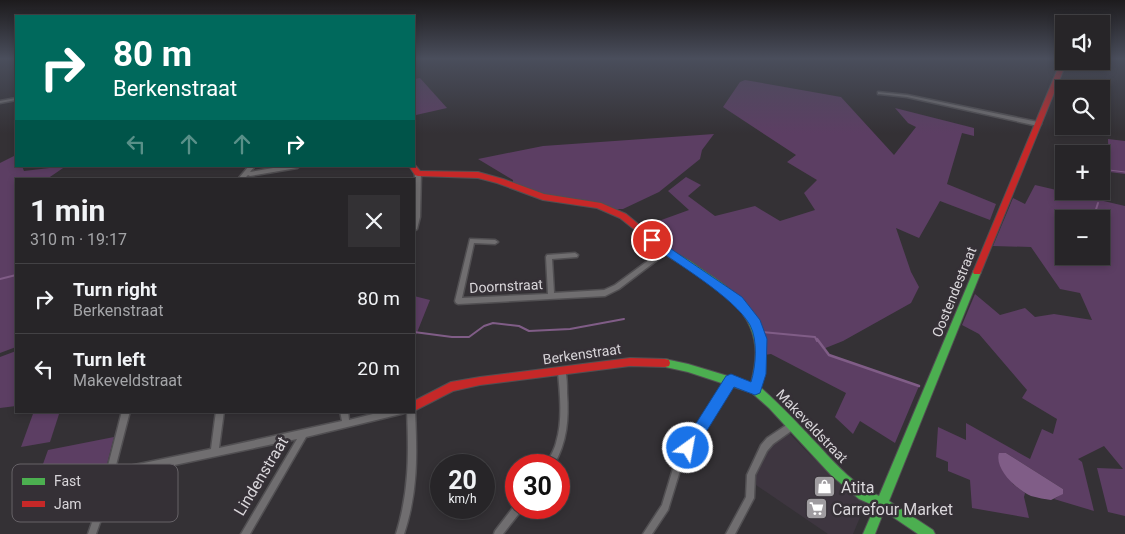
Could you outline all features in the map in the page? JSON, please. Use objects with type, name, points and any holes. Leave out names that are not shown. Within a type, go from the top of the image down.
[{"type":"street","name":"Oostendestraat","points":[[869,534],[1055,83]]},
{"type":"street","points":[[880,93],[908,96],[1038,124]]},
{"type":"street","points":[[0,102],[15,99]]},
{"type":"street","points":[[242,178],[252,167]]},
{"type":"street","points":[[249,176],[291,167]]},
{"type":"street","points":[[415,169],[416,205]]},
{"type":"street","name":"Makeveldstraat","points":[[415,169],[485,176],[540,196],[581,201],[621,213],[666,251],[737,300],[756,323],[761,339],[760,374],[755,389],[773,405],[835,471],[863,495],[882,503],[929,534]]},
{"type":"street","name":"Doornstraat","points":[[495,242],[472,241],[458,301],[605,293],[617,287],[666,251]]},
{"type":"street","name":"Doornstraat","points":[[551,296],[549,257],[575,255]]},
{"type":"street","name":"Berkenstraat","points":[[415,405],[451,387],[465,383],[639,362],[664,363],[688,368],[755,389]]},
{"type":"street","points":[[555,454],[562,439],[565,416],[562,372]]},
{"type":"street","points":[[648,534],[664,507],[679,462],[731,380]]},
{"type":"street","points":[[113,464],[126,413]]},
{"type":"street","points":[[215,451],[220,413]]},
{"type":"street","points":[[344,413],[346,423]]},
{"type":"street","points":[[156,464],[304,434],[392,413]]},
{"type":"street","points":[[400,534],[411,494],[411,413]]},
{"type":"street","points":[[730,534],[750,498],[751,475],[764,448],[770,441],[791,426]]},
{"type":"street","name":"Lindenstraat","points":[[245,534],[304,434]]},
{"type":"street","points":[[498,534],[510,519]]},
{"type":"street","points":[[92,534],[96,522]]},
{"type":"shaded area","points":[[415,83],[424,83],[447,108],[416,115]]},
{"type":"shaded area","points":[[739,83],[761,83],[841,97],[894,155],[916,127],[908,123],[895,108],[974,128],[974,136],[962,133],[947,184],[996,204],[990,220],[940,201],[919,238],[896,228],[911,272],[919,287],[911,303],[843,341],[823,349],[829,355],[919,386],[895,443],[860,421],[853,434],[835,417],[846,393],[771,354],[764,355],[758,325],[741,299],[642,227],[689,210],[668,191],[686,177],[701,185],[688,196],[715,216],[755,206],[780,221],[815,210],[804,193],[817,180],[787,162],[796,155],[723,107]]},
{"type":"shaded area","points":[[714,134],[702,150],[700,159],[659,192],[623,209],[616,209],[584,200],[549,196],[513,185],[513,180],[478,159],[543,146]]},
{"type":"shaded area","points":[[1108,139],[1125,141],[1125,174],[1110,172],[1110,145],[1108,145]]},
{"type":"shaded area","points":[[15,156],[15,167],[22,167],[24,171],[65,167],[48,178],[15,178],[15,347],[0,353],[0,163]]},
{"type":"shaded area","points":[[1035,185],[1055,190],[1055,200],[1099,200],[1125,206],[1125,516],[1108,512],[1097,468],[1123,469],[1104,446],[1078,459],[1082,462],[1094,511],[1054,499],[1062,494],[1063,489],[1006,453],[999,453],[1013,484],[1025,493],[1024,497],[1029,518],[972,508],[970,480],[948,471],[948,462],[936,457],[938,427],[966,440],[966,423],[1030,459],[1042,429],[1053,434],[1057,419],[1022,398],[1027,390],[979,334],[962,325],[975,294],[1000,315],[1025,308],[1035,317],[1054,314],[1092,320],[1080,293],[1060,289],[1031,247],[993,246],[1013,198],[1025,204]]},
{"type":"shaded area","points":[[415,296],[430,300],[415,334]]},
{"type":"shaded area","points":[[15,351],[15,406],[0,408],[0,357]]},
{"type":"shaded area","points":[[33,413],[59,413],[50,442],[21,447]]},
{"type":"shaded area","points":[[785,434],[790,434],[810,455],[866,503],[853,534],[828,534],[756,485],[753,475],[772,443]]},
{"type":"shaded area","points":[[114,437],[107,464],[43,464],[48,450]]},
{"type":"shaded area","points":[[999,453],[1006,453],[1063,489],[1063,494],[1051,500],[1025,493],[1013,484],[1003,472],[998,459]]},
{"type":"waterway","points":[[1110,170],[1125,172]]},
{"type":"waterway","points":[[1096,210],[1098,203]]},
{"type":"waterway","points":[[0,279],[15,275]]},
{"type":"waterway","points":[[415,332],[452,337],[469,337],[484,326],[493,323],[519,326],[529,331],[570,329],[624,319]]},
{"type":"waterway","points":[[762,332],[815,337],[817,341]]},
{"type":"waterway","points":[[817,339],[829,355],[919,386]]},
{"type":"traffic: fast","points":[[672,255],[711,280],[736,300],[747,312],[754,324],[760,345],[760,364],[755,389]]},
{"type":"traffic: fast","points":[[869,534],[977,272]]},
{"type":"traffic: fast","points":[[665,363],[688,368],[755,389],[773,405],[835,471],[863,495],[882,503],[929,534]]},
{"type":"traffic: jam","points":[[977,272],[1055,83]]},
{"type":"traffic: jam","points":[[414,167],[418,173],[478,175],[543,197],[598,205],[623,216],[672,255]]},
{"type":"traffic: jam","points":[[415,405],[451,387],[480,381],[630,362],[665,363]]},
{"type":"place","name":"Atita","points":[[825,487]]},
{"type":"place","name":"Carrefour Market","points":[[816,509]]},
{"type":"route","points":[[652,240],[737,300],[756,323],[761,339],[760,374],[755,389],[731,380],[688,448]]}]
